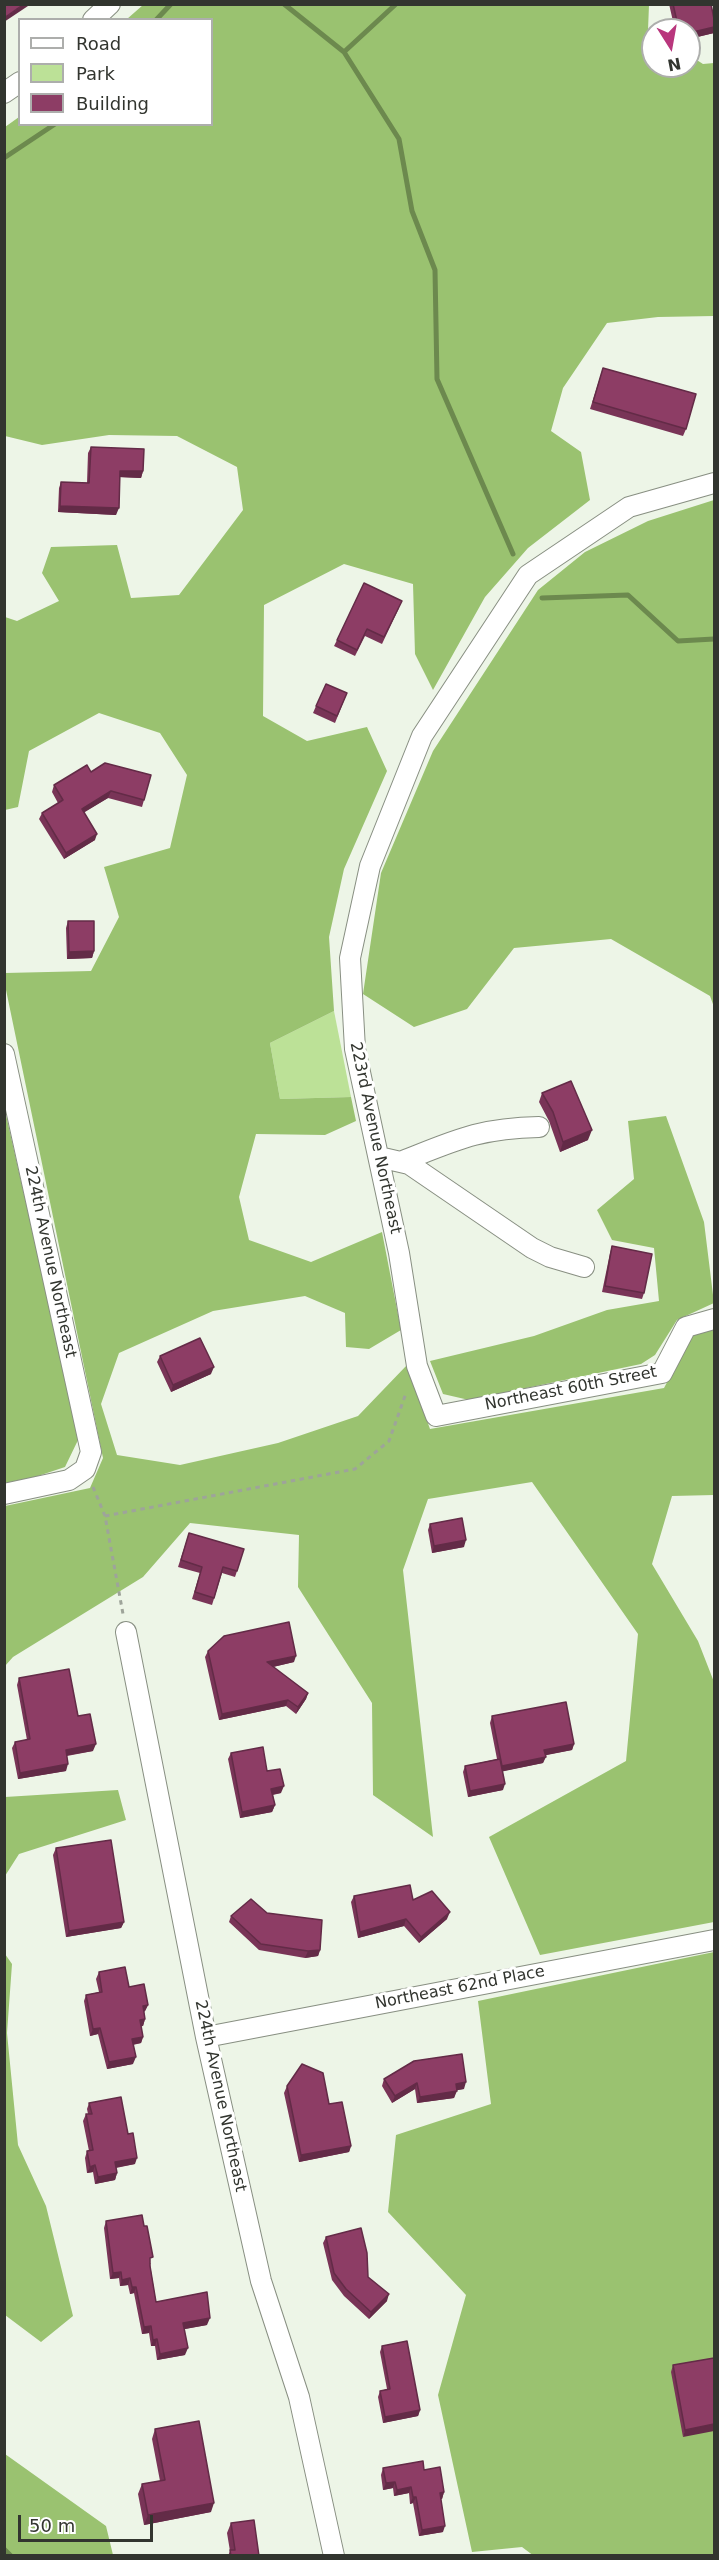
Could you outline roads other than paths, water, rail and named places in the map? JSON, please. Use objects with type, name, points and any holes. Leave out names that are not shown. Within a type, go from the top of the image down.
[{"type":"street","points":[[95,18],[110,4]]},
{"type":"street","points":[[4,93],[18,83]]},
{"type":"street","name":"223rd Avenue Northeast","points":[[436,1416],[417,1366],[399,1253],[355,1049],[350,958],[370,866],[422,736],[528,575],[629,507],[714,483]]},
{"type":"street","name":"224th Avenue Northeast","points":[[4,1054],[91,1452],[85,1469],[69,1480],[4,1494]]},
{"type":"street","points":[[403,1161],[474,1134],[500,1128],[539,1127]]},
{"type":"street","points":[[379,1157],[403,1161],[436,1180],[532,1248],[584,1267]]},
{"type":"street","name":"Northeast 60th Street","points":[[436,1416],[663,1373],[686,1327],[714,1319]]},
{"type":"street","name":"224th Avenue Northeast","points":[[126,1632],[206,2037],[261,2281],[299,2397],[334,2556]]},
{"type":"street","name":"Northeast 62nd Place","points":[[206,2037],[714,1940]]},
{"type":"waterway","points":[[158,18],[171,4]]},
{"type":"waterway","points":[[284,4],[344,52],[399,139],[412,211],[435,270],[437,379],[513,554]]},
{"type":"waterway","points":[[344,52],[396,4]]},
{"type":"waterway","points":[[4,158],[52,126]]},
{"type":"waterway","points":[[542,598],[628,595],[678,641],[714,639]]},
{"type":"waterway","points":[[4,2549],[11,2556]]}]
